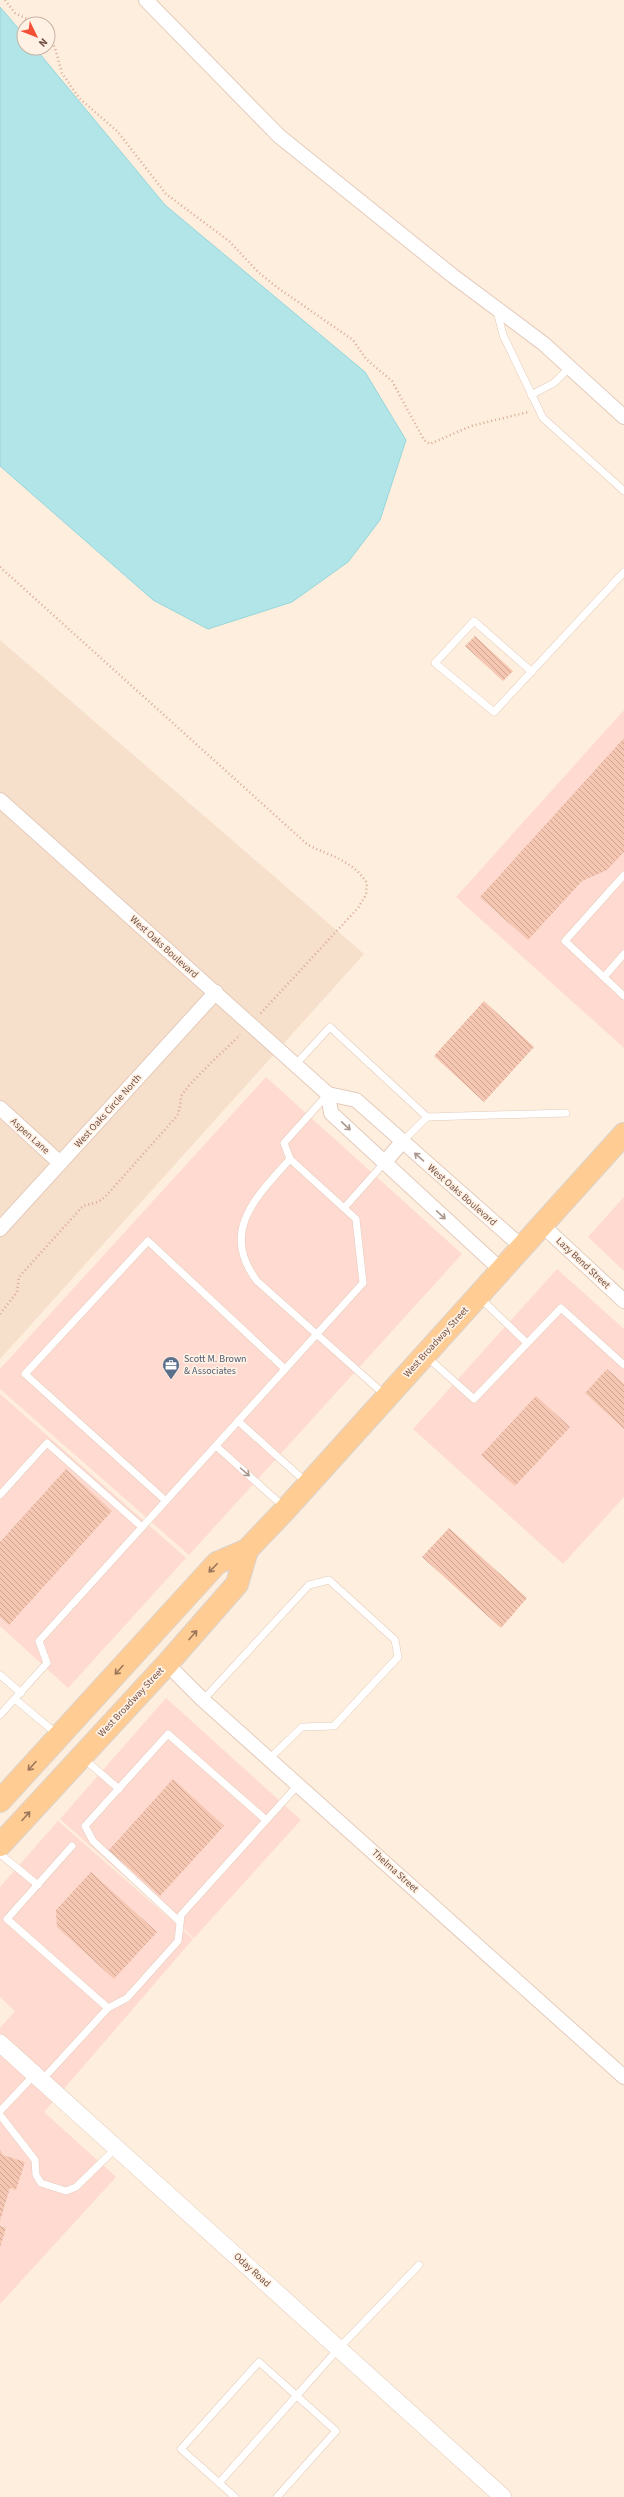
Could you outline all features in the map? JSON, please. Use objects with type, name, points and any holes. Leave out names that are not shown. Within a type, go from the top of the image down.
[{"type":"main road","name":"West Broadway Street","points":[[0,1801],[217,1563],[247,1550],[286,1509],[624,1134]]},
{"type":"main road","name":"West Broadway Street","points":[[0,1845],[167,1664],[237,1584],[247,1550]]},
{"type":"street","points":[[146,0],[279,136],[497,309],[544,344],[624,417]]},
{"type":"street","name":"West Oaks Boulevard","points":[[0,800],[328,1094],[356,1100],[522,1247]]},
{"type":"street","name":"West Oaks Circle North","points":[[0,1229],[216,992]]},
{"type":"street","points":[[328,1094],[331,1112],[500,1270]]},
{"type":"street","name":"Aspen Lane","points":[[0,1108],[60,1163]]},
{"type":"street","points":[[385,1162],[402,1142]]},
{"type":"street","name":"Lazy Bend Street","points":[[542,1225],[624,1301]]},
{"type":"street","name":"Thelma Street","points":[[167,1664],[202,1700],[270,1759],[624,2077]]},
{"type":"street","name":"Oday Road","points":[[0,2043],[503,2497]]},
{"type":"lane","points":[[497,309],[502,335],[543,418],[624,491]]},
{"type":"lane","points":[[531,395],[554,383],[569,368]]},
{"type":"lane","points":[[532,672],[474,621],[436,663],[494,712],[532,672],[624,572]]},
{"type":"lane","points":[[624,875],[565,941],[624,996]]},
{"type":"lane","points":[[604,977],[624,954]]},
{"type":"lane","points":[[296,1064],[330,1027],[427,1116],[566,1113]]},
{"type":"lane","points":[[0,1715],[47,1663],[39,1640],[363,1283],[356,1219],[290,1160],[284,1143],[328,1094]]},
{"type":"lane","points":[[402,1142],[427,1116]]},
{"type":"lane","points":[[290,1160],[255,1198],[246,1214],[240,1239],[246,1267],[257,1281],[387,1396]]},
{"type":"lane","points":[[344,1208],[385,1162]]},
{"type":"lane","points":[[166,1501],[25,1374],[148,1241],[285,1370]]},
{"type":"lane","points":[[478,1296],[527,1343]]},
{"type":"lane","points":[[425,1354],[474,1399],[561,1308],[624,1365]]},
{"type":"lane","points":[[238,1421],[308,1484]]},
{"type":"lane","points":[[0,1495],[47,1443],[142,1527]]},
{"type":"lane","points":[[216,1446],[286,1509]]},
{"type":"lane","points":[[202,1700],[309,1585],[329,1580],[395,1640],[398,1657],[334,1726],[302,1727],[270,1759]]},
{"type":"lane","points":[[0,1675],[21,1693]]},
{"type":"lane","points":[[15,1699],[59,1736]]},
{"type":"lane","points":[[180,1922],[92,1841],[85,1826],[168,1734],[266,1820]]},
{"type":"lane","points":[[81,1756],[119,1789]]},
{"type":"lane","points":[[0,2111],[38,2077],[108,2008],[127,1998],[178,1941],[181,1915],[298,1785]]},
{"type":"lane","points":[[72,1846],[7,1919],[108,2008]]},
{"type":"lane","points":[[0,1854],[38,1885]]},
{"type":"lane","points":[[0,2115],[35,2160],[36,2175],[41,2182],[66,2191],[76,2186],[116,2148]]},
{"type":"lane","points":[[219,2483],[339,2348],[419,2265]]},
{"type":"lane","points":[[235,2497],[182,2449],[259,2362],[336,2431],[277,2497]]},
{"type":"path","points":[[5,0],[15,13],[21,16]]},
{"type":"path","points":[[56,52],[62,73],[76,94],[89,109],[118,132],[129,143],[162,189],[229,241],[258,272],[278,288],[353,340],[366,359],[392,381],[424,440],[430,444],[471,426],[486,424],[538,409]]},
{"type":"path","points":[[0,567],[308,844],[344,861],[361,875],[367,883],[366,895],[358,908],[189,1087],[181,1097],[182,1106],[178,1116],[105,1197],[98,1202],[83,1206],[19,1277],[17,1292],[0,1314]]},
{"type":"shaded area","points":[[0,640],[364,954],[0,1359]]},
{"type":"shaded area","points":[[624,710],[624,1048],[456,897]]},
{"type":"shaded area","points":[[266,1077],[462,1254],[189,1555],[0,1389],[0,1369]]},
{"type":"shaded area","points":[[624,1197],[624,1271],[588,1237]]},
{"type":"shaded area","points":[[557,1269],[624,1329],[624,1497],[563,1564],[413,1429]]},
{"type":"shaded area","points":[[0,1394],[186,1558],[68,1688],[0,1626]]},
{"type":"shaded area","points":[[166,1698],[301,1820],[194,1938],[60,1819]]},
{"type":"shaded area","points":[[58,1821],[193,1939],[44,2112],[116,2177],[0,2304],[0,2028],[15,2011],[0,1997],[0,1887]]},
{"type":"water","points":[[0,7],[16,26],[16,56],[42,56],[165,205],[365,372],[406,440],[380,520],[348,562],[292,602],[208,629],[153,600],[0,466]]},
{"type":"building","points":[[475,636],[513,671],[503,681],[465,646]]},
{"type":"building","points":[[624,738],[624,852],[607,870],[582,881],[528,940],[480,897]]},
{"type":"building","points":[[484,1001],[534,1047],[484,1102],[434,1056]]},
{"type":"building","points":[[607,1369],[624,1384],[624,1429],[585,1393]]},
{"type":"building","points":[[536,1396],[570,1427],[515,1486],[481,1455]]},
{"type":"building","points":[[66,1469],[112,1511],[9,1625],[0,1617],[0,1542]]},
{"type":"building","points":[[449,1528],[527,1598],[501,1628],[422,1557]]},
{"type":"building","points":[[173,1779],[224,1826],[160,1896],[109,1850]]},
{"type":"building","points":[[91,1872],[157,1932],[114,1979],[57,1927],[56,1910]]},
{"type":"building","points":[[0,2149],[3,2155],[25,2162],[16,2190],[10,2188],[0,2221]]},
{"type":"building","points":[[0,2226],[6,2228],[0,2247]]},
{"type":"place","name":"Scott M. Brown & Associates","points":[[171,1380]]}]
